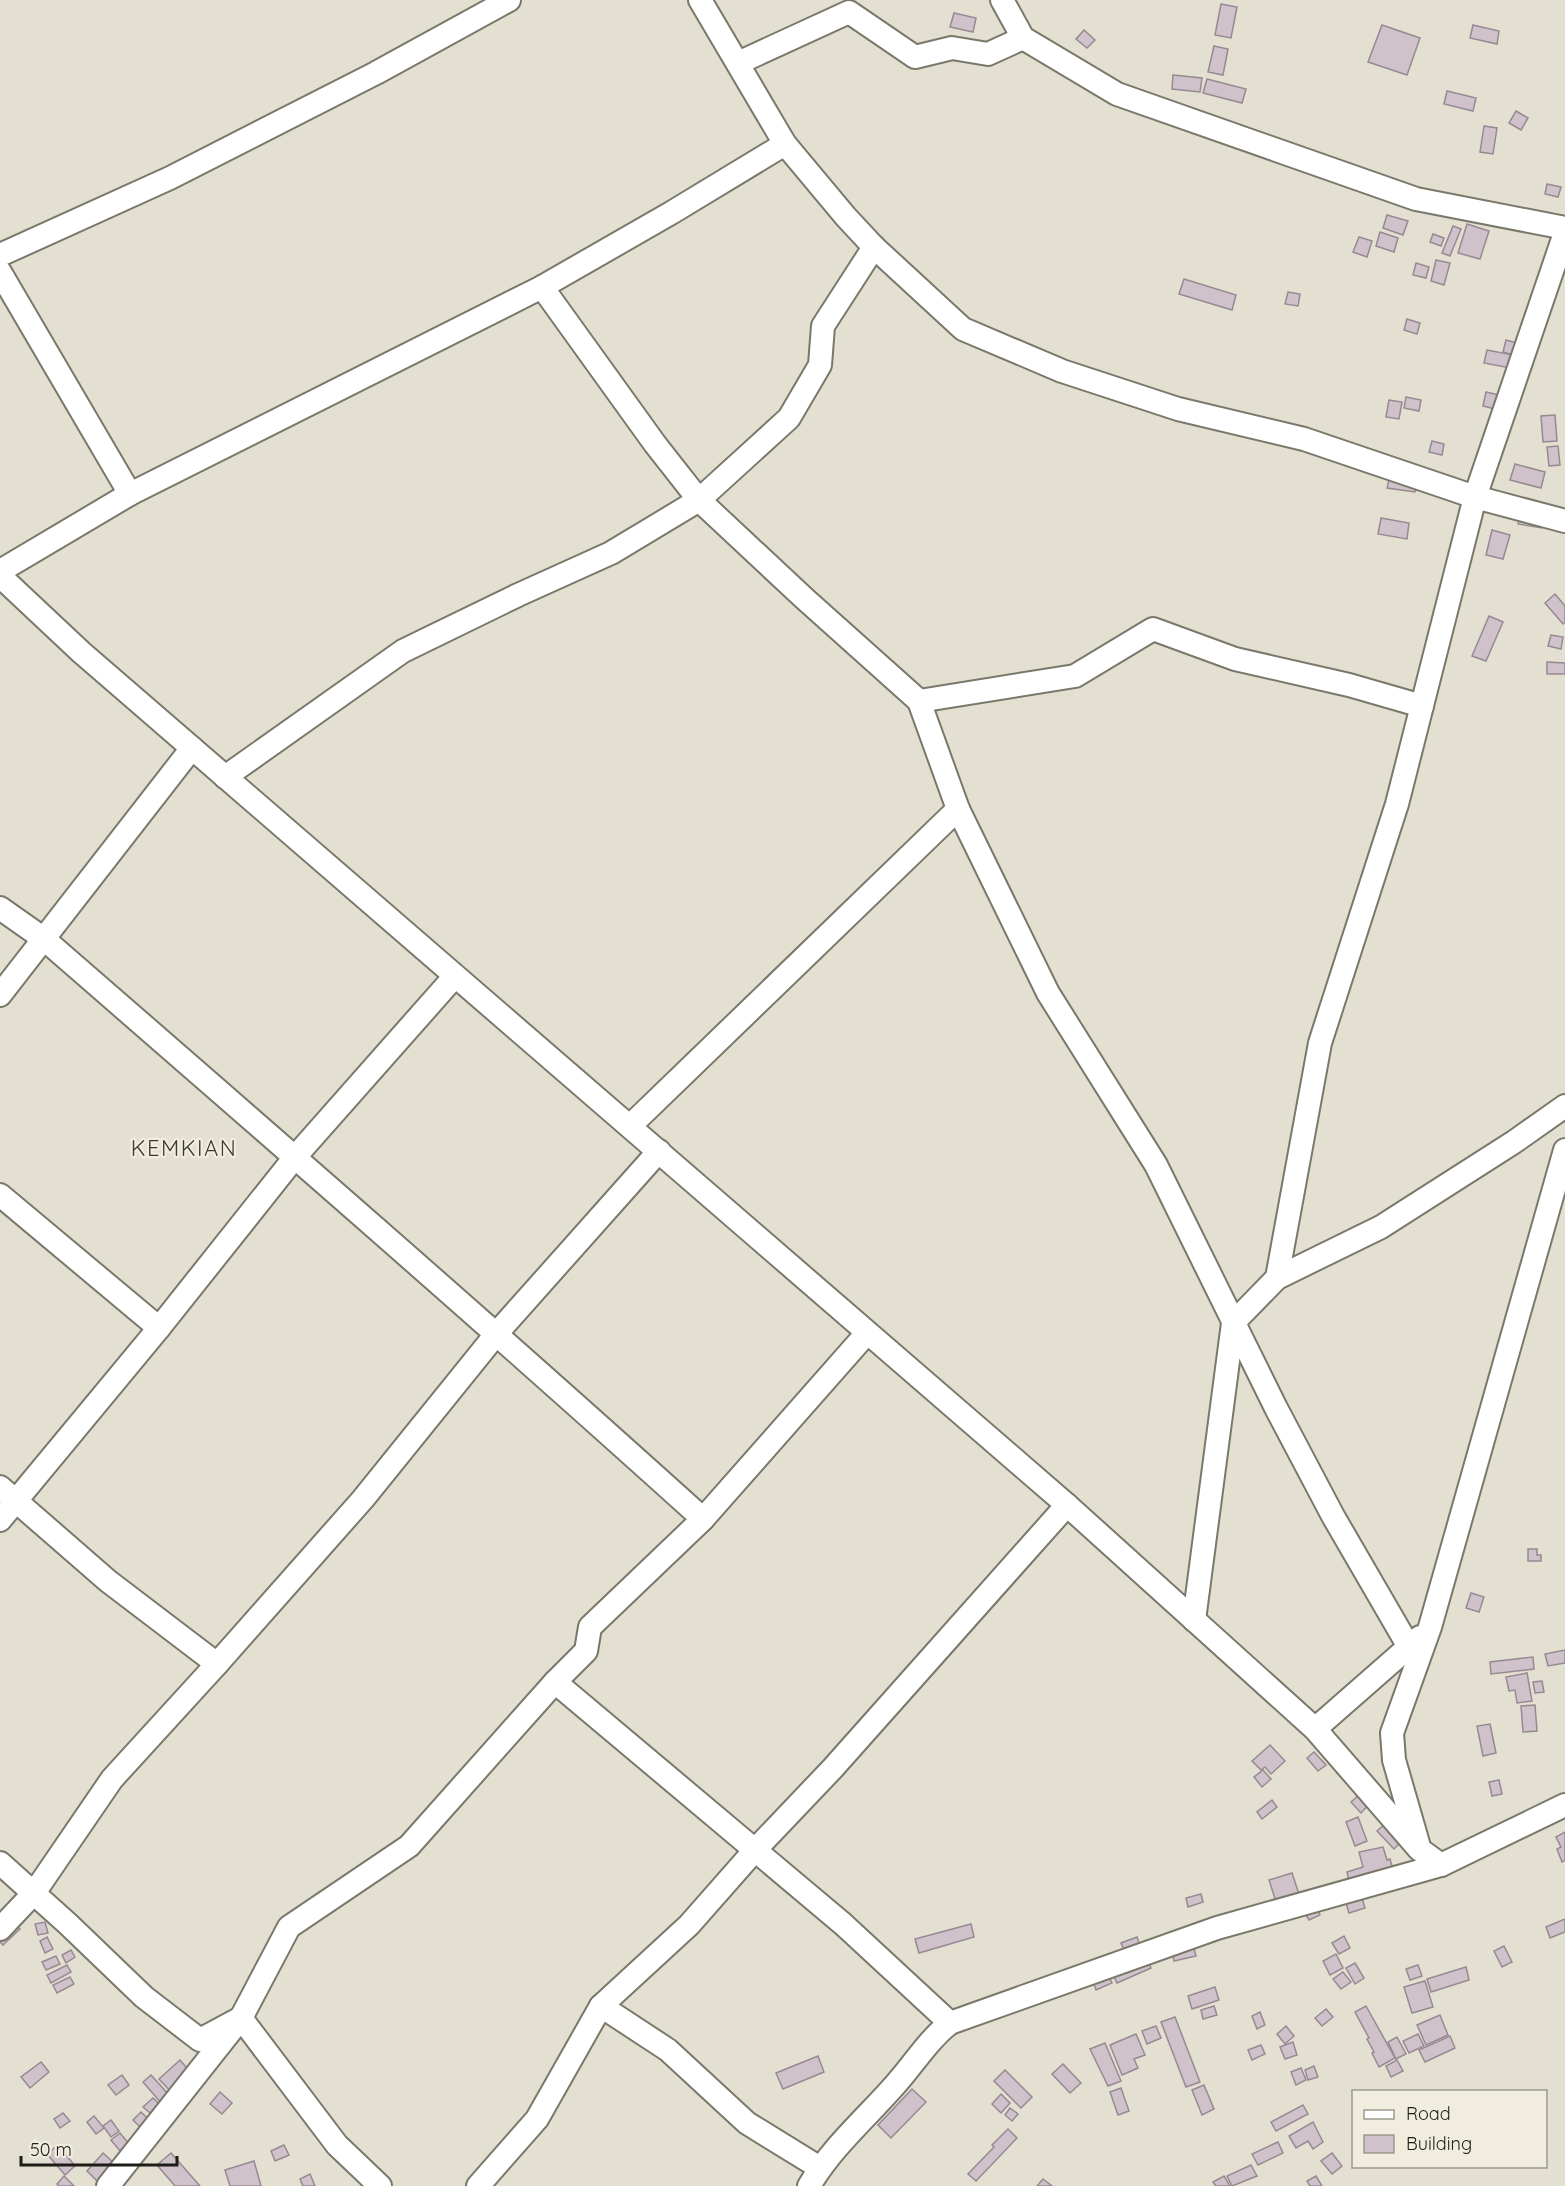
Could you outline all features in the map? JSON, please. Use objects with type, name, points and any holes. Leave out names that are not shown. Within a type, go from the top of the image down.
[{"type":"street","points":[[0,255],[170,178],[376,73],[510,0]]},
{"type":"street","points":[[700,0],[785,144],[874,247],[963,329],[1062,371],[1178,409],[1304,439],[1475,497],[1565,521]]},
{"type":"street","points":[[1002,0],[1023,38],[1117,94],[1416,199],[1565,228]]},
{"type":"street","points":[[738,63],[849,12],[915,57],[952,48],[988,54],[1023,38]]},
{"type":"street","points":[[785,144],[671,213],[542,286],[130,494],[0,573],[81,652],[1067,1505],[1315,1729],[1419,1849],[1441,1865]]},
{"type":"street","points":[[1277,1278],[1320,1042],[1397,804],[1475,497],[1565,233]]},
{"type":"street","points":[[225,777],[403,651],[611,553],[699,500],[789,418],[820,365],[823,326],[874,247]]},
{"type":"street","points":[[0,272],[130,494]]},
{"type":"street","points":[[542,286],[655,444],[699,500],[919,701],[958,809],[1048,993],[1156,1165],[1233,1323],[1334,1516],[1409,1647]]},
{"type":"street","points":[[919,701],[1075,676],[1153,629],[1235,659],[1349,685],[1422,706]]},
{"type":"street","points":[[0,995],[192,748]]},
{"type":"street","points":[[630,1126],[958,809]]},
{"type":"street","points":[[0,908],[44,939],[296,1157],[497,1333],[703,1519]]},
{"type":"street","points":[[0,1520],[8,1494],[159,1328],[296,1157],[455,976]]},
{"type":"street","points":[[1194,1620],[1233,1323],[1277,1278],[1381,1227],[1514,1142],[1565,1106]]},
{"type":"street","points":[[1419,1849],[1394,1760],[1392,1733],[1430,1628],[1565,1150]]},
{"type":"street","points":[[0,1929],[34,1893],[112,1779],[363,1498],[497,1333],[658,1151]]},
{"type":"street","points":[[0,1196],[159,1328]]},
{"type":"street","points":[[108,2186],[241,2018],[289,1927],[409,1846],[555,1682],[586,1651],[590,1627],[703,1519],[867,1333]]},
{"type":"street","points":[[8,1494],[108,1581],[217,1664]]},
{"type":"street","points":[[478,2186],[537,2119],[602,2006],[689,1925],[1067,1505]]},
{"type":"street","points":[[1315,1729],[1430,1628]]},
{"type":"street","points":[[555,1682],[843,1924],[950,2023]]},
{"type":"street","points":[[602,2006],[668,2050],[747,2123],[814,2177],[858,2123],[912,2066],[937,2033],[950,2023],[1217,1928],[1441,1865],[1565,1805]]},
{"type":"street","points":[[0,1863],[144,1997],[200,2040],[241,2018]]},
{"type":"street","points":[[241,2018],[337,2145],[380,2186]]},
{"type":"building","points":[[1221,4],[1237,7],[1231,38],[1215,35]]},
{"type":"building","points":[[954,13],[976,18],[973,32],[950,27]]},
{"type":"building","points":[[1382,25],[1420,38],[1407,75],[1368,62]]},
{"type":"building","points":[[1473,25],[1499,31],[1497,44],[1470,38]]},
{"type":"building","points":[[1084,30],[1095,40],[1087,48],[1076,39]]},
{"type":"building","points":[[1214,46],[1228,49],[1223,75],[1208,72]]},
{"type":"building","points":[[1173,75],[1202,78],[1200,92],[1172,89]]},
{"type":"building","points":[[1207,79],[1246,89],[1242,103],[1203,93]]},
{"type":"building","points":[[1447,91],[1476,98],[1473,111],[1444,104]]},
{"type":"building","points":[[1516,111],[1528,118],[1521,130],[1509,123]]},
{"type":"building","points":[[1484,126],[1497,128],[1493,154],[1480,152]]},
{"type":"building","points":[[1547,184],[1561,187],[1558,197],[1545,194]]},
{"type":"building","points":[[1387,215],[1408,221],[1403,235],[1383,228]]},
{"type":"building","points":[[1467,224],[1489,231],[1480,259],[1458,253]]},
{"type":"building","points":[[1453,226],[1461,229],[1450,256],[1442,253]]},
{"type":"building","points":[[1380,232],[1398,238],[1394,252],[1376,246]]},
{"type":"building","points":[[1433,234],[1444,238],[1441,246],[1430,242]]},
{"type":"building","points":[[1359,237],[1372,241],[1367,257],[1353,252]]},
{"type":"building","points":[[1436,260],[1450,263],[1444,285],[1431,281]]},
{"type":"building","points":[[1416,263],[1429,267],[1426,278],[1413,275]]},
{"type":"building","points":[[1184,279],[1236,295],[1232,310],[1179,294]]},
{"type":"building","points":[[1288,292],[1300,294],[1298,306],[1285,304]]},
{"type":"building","points":[[1407,319],[1420,323],[1417,334],[1404,330]]},
{"type":"building","points":[[1506,340],[1517,343],[1514,355],[1503,352]]},
{"type":"building","points":[[1487,350],[1513,355],[1510,368],[1484,363]]},
{"type":"building","points":[[1486,392],[1503,396],[1499,410],[1483,406]]},
{"type":"building","points":[[1406,397],[1421,400],[1419,411],[1404,408]]},
{"type":"building","points":[[1389,400],[1402,402],[1399,419],[1386,417]]},
{"type":"building","points":[[1555,415],[1557,441],[1543,442],[1541,416]]},
{"type":"building","points":[[1432,441],[1444,444],[1442,455],[1429,452]]},
{"type":"building","points":[[1558,446],[1560,465],[1549,466],[1547,447]]},
{"type":"building","points":[[1515,464],[1545,472],[1541,488],[1510,480]]},
{"type":"building","points":[[1391,471],[1418,475],[1415,492],[1387,488]]},
{"type":"building","points":[[1520,514],[1544,518],[1542,528],[1518,524]]},
{"type":"building","points":[[1381,518],[1409,523],[1407,539],[1378,534]]},
{"type":"building","points":[[1492,530],[1510,535],[1503,559],[1486,555]]},
{"type":"building","points":[[1555,594],[1565,606],[1563,624],[1545,603]]},
{"type":"building","points":[[1489,616],[1503,622],[1486,661],[1472,656]]},
{"type":"building","points":[[1551,635],[1563,637],[1561,649],[1548,646]]},
{"type":"building","points":[[1547,662],[1565,663],[1565,674],[1547,674]]},
{"type":"building","points":[[1528,1549],[1537,1549],[1537,1555],[1541,1555],[1541,1561],[1528,1561]]},
{"type":"building","points":[[1471,1593],[1484,1597],[1479,1612],[1466,1608]]},
{"type":"building","points":[[1565,1650],[1565,1663],[1548,1666],[1545,1654]]},
{"type":"building","points":[[1533,1657],[1534,1669],[1491,1674],[1490,1662]]},
{"type":"building","points":[[1527,1673],[1532,1701],[1517,1703],[1515,1690],[1509,1691],[1506,1677]]},
{"type":"building","points":[[1542,1681],[1544,1692],[1535,1693],[1533,1682]]},
{"type":"building","points":[[1535,1705],[1537,1731],[1523,1732],[1521,1706]]},
{"type":"building","points":[[1490,1724],[1496,1753],[1483,1756],[1477,1726]]},
{"type":"building","points":[[1270,1745],[1285,1761],[1271,1774],[1265,1767],[1261,1770],[1252,1761]]},
{"type":"building","points":[[1314,1752],[1326,1765],[1318,1771],[1307,1758]]},
{"type":"building","points":[[1263,1770],[1271,1779],[1262,1787],[1254,1777]]},
{"type":"building","points":[[1499,1780],[1502,1794],[1492,1796],[1489,1782]]},
{"type":"building","points":[[1361,1793],[1370,1803],[1361,1813],[1351,1802]]},
{"type":"building","points":[[1272,1800],[1277,1807],[1262,1819],[1257,1812]]},
{"type":"building","points":[[1358,1817],[1367,1841],[1355,1846],[1346,1822]]},
{"type":"building","points":[[1385,1824],[1401,1842],[1394,1849],[1377,1831]]},
{"type":"building","points":[[1565,1832],[1565,1860],[1562,1862],[1557,1849],[1561,1847],[1556,1837]]},
{"type":"building","points":[[1383,1847],[1393,1870],[1350,1884],[1347,1872],[1363,1867],[1359,1852]]},
{"type":"building","points":[[1292,1873],[1300,1897],[1277,1905],[1269,1880]]},
{"type":"building","points":[[1201,1894],[1203,1902],[1188,1907],[1186,1898]]},
{"type":"building","points":[[1361,1895],[1365,1908],[1349,1913],[1345,1900]]},
{"type":"building","points":[[1314,1904],[1320,1915],[1309,1920],[1303,1910]]},
{"type":"building","points":[[1565,1919],[1565,1932],[1550,1938],[1546,1927]]},
{"type":"building","points":[[13,1922],[20,1929],[3,1945],[0,1942],[0,1935]]},
{"type":"building","points":[[45,1922],[48,1933],[38,1935],[35,1924]]},
{"type":"building","points":[[971,1924],[974,1937],[919,1953],[915,1939]]},
{"type":"building","points":[[1344,1936],[1350,1948],[1339,1954],[1332,1943]]},
{"type":"building","points":[[47,1937],[53,1949],[45,1953],[40,1941]]},
{"type":"building","points":[[1137,1937],[1141,1948],[1126,1955],[1121,1943]]},
{"type":"building","points":[[1193,1944],[1196,1956],[1174,1961],[1172,1949]]},
{"type":"building","points":[[1504,1946],[1512,1962],[1502,1967],[1494,1951]]},
{"type":"building","points":[[71,1950],[75,1957],[66,1963],[62,1955]]},
{"type":"building","points":[[1336,1954],[1343,1968],[1330,1975],[1323,1961]]},
{"type":"building","points":[[56,1956],[60,1964],[46,1970],[42,1962]]},
{"type":"building","points":[[1147,1958],[1151,1968],[1117,1983],[1112,1972]]},
{"type":"building","points":[[1355,1963],[1364,1978],[1355,1984],[1346,1968]]},
{"type":"building","points":[[67,1965],[71,1972],[51,1983],[47,1975]]},
{"type":"building","points":[[1418,1965],[1422,1976],[1410,1980],[1406,1969]]},
{"type":"building","points":[[1466,1967],[1469,1980],[1431,1992],[1427,1979]]},
{"type":"building","points":[[1343,1972],[1351,1982],[1341,1989],[1333,1979]]},
{"type":"building","points":[[1108,1975],[1112,1983],[1096,1990],[1093,1981]]},
{"type":"building","points":[[70,1977],[74,1984],[57,1993],[53,1985]]},
{"type":"building","points":[[1425,1981],[1433,2007],[1412,2013],[1404,1987]]},
{"type":"building","points":[[1215,1987],[1219,2000],[1192,2009],[1188,1996]]},
{"type":"building","points":[[1214,2006],[1217,2015],[1203,2019],[1201,2010]]},
{"type":"building","points":[[1366,2006],[1395,2058],[1379,2067],[1367,2039],[1369,2038],[1355,2012]]},
{"type":"building","points":[[1326,2009],[1333,2017],[1322,2026],[1315,2018]]},
{"type":"building","points":[[1260,2012],[1265,2025],[1257,2029],[1252,2016]]},
{"type":"building","points":[[1440,2015],[1448,2035],[1426,2045],[1417,2025]]},
{"type":"building","points":[[1175,2017],[1200,2082],[1186,2087],[1161,2022]]},
{"type":"building","points":[[1156,2026],[1161,2038],[1147,2044],[1142,2031]]},
{"type":"building","points":[[1286,2026],[1294,2036],[1285,2044],[1277,2034]]},
{"type":"building","points":[[1136,2034],[1145,2055],[1134,2059],[1138,2068],[1122,2075],[1110,2045]]},
{"type":"building","points":[[1418,2034],[1424,2046],[1409,2053],[1403,2041]]},
{"type":"building","points":[[1450,2036],[1455,2048],[1425,2062],[1419,2050]]},
{"type":"building","points":[[1397,2037],[1406,2054],[1396,2059],[1388,2042]]},
{"type":"building","points":[[1293,2042],[1297,2055],[1285,2059],[1280,2047]]},
{"type":"building","points":[[1105,2043],[1121,2081],[1108,2086],[1090,2049]]},
{"type":"building","points":[[1261,2045],[1265,2054],[1252,2060],[1248,2050]]},
{"type":"building","points":[[818,2056],[824,2072],[783,2089],[776,2073]]},
{"type":"building","points":[[180,2060],[192,2074],[172,2093],[159,2079]]},
{"type":"building","points":[[1397,2060],[1403,2071],[1391,2077],[1386,2066]]},
{"type":"building","points":[[41,2062],[49,2072],[30,2088],[21,2077]]},
{"type":"building","points":[[1063,2064],[1081,2083],[1070,2093],[1052,2074]]},
{"type":"building","points":[[1314,2066],[1318,2077],[1308,2080],[1305,2070]]},
{"type":"building","points":[[1301,2068],[1306,2080],[1296,2085],[1291,2072]]},
{"type":"building","points":[[1005,2070],[1032,2097],[1021,2108],[994,2081]]},
{"type":"building","points":[[122,2075],[129,2085],[116,2095],[108,2085]]},
{"type":"building","points":[[151,2075],[170,2096],[162,2104],[143,2082]]},
{"type":"building","points":[[1204,2085],[1214,2109],[1202,2115],[1192,2090]]},
{"type":"building","points":[[1121,2088],[1129,2111],[1118,2115],[1110,2092]]},
{"type":"building","points":[[912,2089],[926,2102],[891,2138],[878,2125]]},
{"type":"building","points":[[220,2092],[232,2103],[222,2114],[210,2104]]},
{"type":"building","points":[[1001,2094],[1010,2103],[1001,2113],[992,2104]]},
{"type":"building","points":[[153,2098],[159,2104],[150,2113],[143,2107]]},
{"type":"building","points":[[1303,2105],[1308,2114],[1276,2131],[1271,2122]]},
{"type":"building","points":[[1010,2108],[1018,2114],[1012,2121],[1005,2115]]},
{"type":"building","points":[[141,2112],[149,2120],[141,2128],[133,2120]]},
{"type":"building","points":[[63,2113],[70,2121],[60,2128],[54,2119]]},
{"type":"building","points":[[94,2116],[104,2128],[96,2134],[87,2122]]},
{"type":"building","points":[[111,2120],[119,2131],[111,2137],[103,2126]]},
{"type":"building","points":[[1313,2122],[1323,2142],[1313,2149],[1308,2141],[1296,2148],[1289,2136]]},
{"type":"building","points":[[1008,2129],[1017,2138],[976,2181],[968,2174]]},
{"type":"building","points":[[120,2133],[129,2144],[120,2151],[111,2140]]},
{"type":"building","points":[[1278,2142],[1283,2153],[1258,2165],[1252,2154]]},
{"type":"building","points":[[58,2145],[75,2166],[65,2175],[47,2154]]},
{"type":"building","points":[[284,2145],[289,2155],[275,2161],[271,2151]]},
{"type":"building","points":[[103,2153],[115,2164],[98,2182],[87,2171]]},
{"type":"building","points":[[171,2153],[200,2186],[175,2186],[157,2165]]},
{"type":"building","points":[[1332,2153],[1342,2166],[1332,2174],[1321,2161]]},
{"type":"building","points":[[254,2161],[261,2186],[230,2186],[225,2170]]},
{"type":"building","points":[[1251,2165],[1257,2176],[1232,2186],[1227,2176]]},
{"type":"building","points":[[310,2174],[315,2186],[303,2186],[300,2179]]},
{"type":"building","points":[[64,2176],[74,2186],[57,2184]]},
{"type":"building","points":[[1224,2176],[1230,2186],[1216,2186],[1213,2182]]},
{"type":"building","points":[[1316,2176],[1322,2186],[1310,2186],[1307,2181]]},
{"type":"building","points":[[1043,2179],[1052,2186],[1037,2186]]},
{"type":"district","name":"KEMKIAN","points":[[184,1148]]}]
